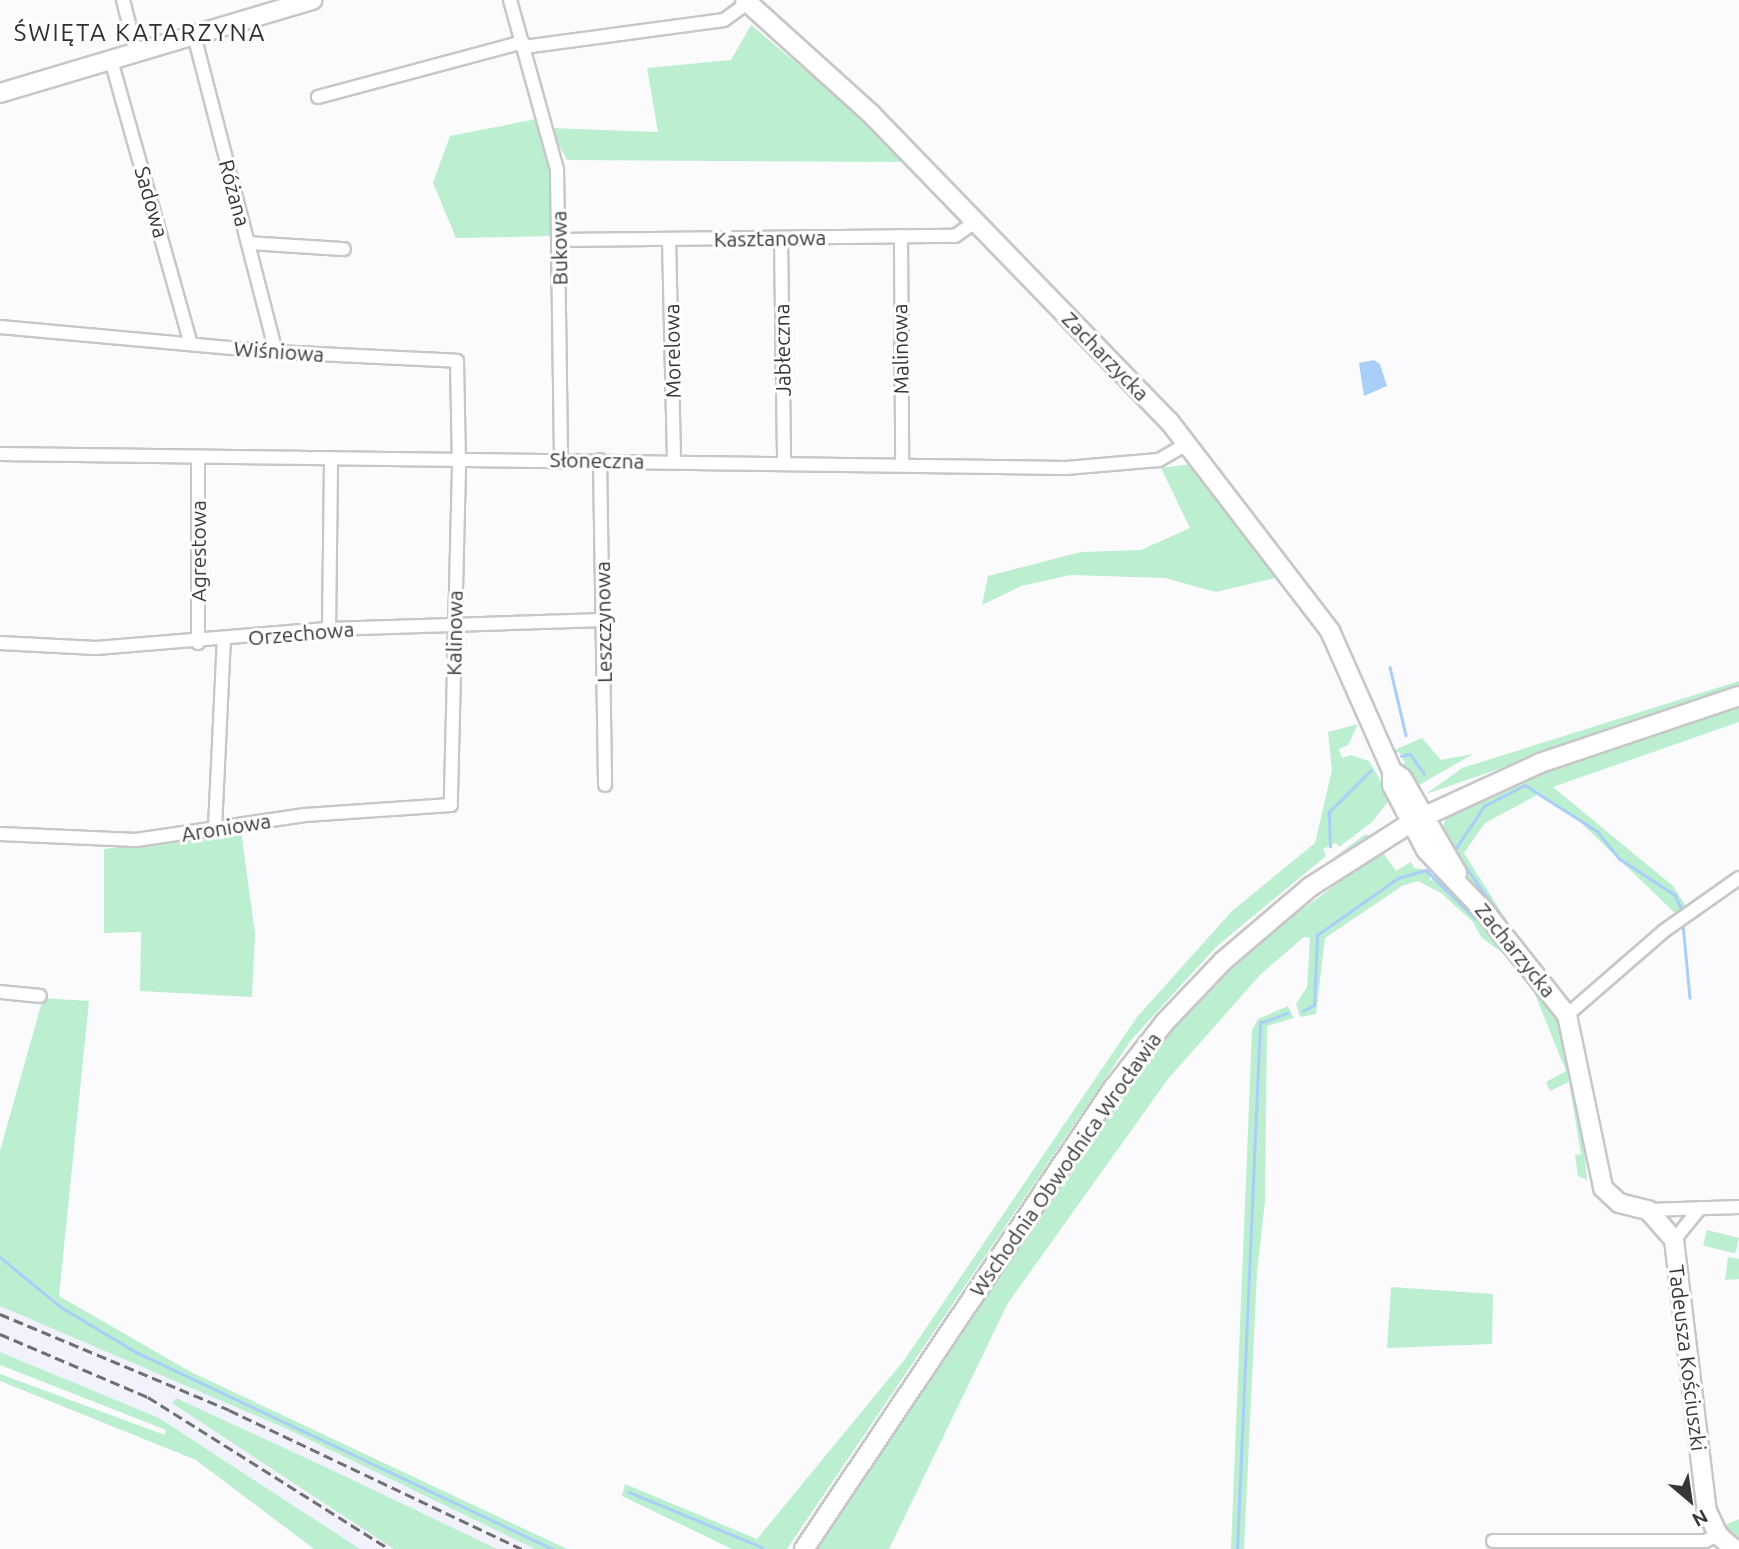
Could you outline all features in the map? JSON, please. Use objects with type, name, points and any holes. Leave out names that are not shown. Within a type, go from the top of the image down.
[{"type":"street","points":[[123,0],[136,52]]},
{"type":"street","points":[[0,93],[312,0]]},
{"type":"street","name":"Bukowa","points":[[510,0],[557,169],[561,458]]},
{"type":"street","points":[[318,97],[524,45],[724,20],[746,1]]},
{"type":"street","name":"Zacharzycka","points":[[746,1],[871,114],[1188,443],[1330,631],[1392,771],[1412,795],[1418,819]]},
{"type":"street","name":"Różana","points":[[194,35],[276,352]]},
{"type":"street","name":"Sadowa","points":[[111,60],[191,344]]},
{"type":"street","name":"Kasztanowa","points":[[560,240],[955,236],[975,222]]},
{"type":"street","name":"Malinowa","points":[[901,236],[902,463]]},
{"type":"street","name":"Morelowa","points":[[669,239],[674,462]]},
{"type":"street","name":"Jabłeczna","points":[[781,239],[784,461]]},
{"type":"street","points":[[248,243],[344,249]]},
{"type":"street","name":"Wiśniowa","points":[[0,327],[276,352],[457,361],[458,461]]},
{"type":"street","name":"Słoneczna","points":[[0,454],[458,461],[561,458],[1079,467],[1159,460],[1188,443]]},
{"type":"street","name":"Agrestowa","points":[[198,458],[198,643]]},
{"type":"street","points":[[329,629],[331,458]]},
{"type":"street","name":"Leszczynowa","points":[[600,460],[605,785]]},
{"type":"street","name":"Kalinowa","points":[[452,805],[458,461]]},
{"type":"street","name":"Orzechowa","points":[[0,643],[96,649],[198,643],[329,629],[603,620]]},
{"type":"street","points":[[215,828],[224,640]]},
{"type":"street","name":"Wschodnia Obwodnica Wrocławia","points":[[804,1549],[1047,1184],[1148,1042],[1199,985],[1262,925],[1333,871],[1388,836],[1455,800],[1549,760],[1739,696]]},
{"type":"street","name":"Zacharzycka","points":[[1392,771],[1392,785],[1418,819],[1433,846],[1567,1015]]},
{"type":"street","points":[[1388,836],[1433,846],[1440,821],[1455,800],[1412,795]]},
{"type":"street","name":"Aroniowa","points":[[0,834],[136,840],[305,815],[452,805]]},
{"type":"street","points":[[1739,878],[1664,931],[1567,1015],[1576,1046],[1598,1181],[1619,1203],[1648,1210],[1739,1207]]},
{"type":"street","points":[[0,992],[40,996]]},
{"type":"street","name":"Tadeusza Kościuszki","points":[[1674,1240],[1700,1208]]},
{"type":"street","name":"Tadeusza Kościuszki","points":[[1648,1210],[1674,1240],[1707,1511],[1718,1535],[1734,1549]]},
{"type":"street","points":[[1493,1541],[1705,1541],[1718,1535]]},
{"type":"shaded area","points":[[0,1305],[287,1429],[535,1549],[360,1549],[159,1418],[0,1352]]},
{"type":"green space","points":[[751,25],[848,106],[902,162],[567,160],[550,128],[658,132],[647,68],[731,60]]},
{"type":"green space","points":[[541,118],[554,175],[555,236],[456,238],[433,183],[450,136]]},
{"type":"green space","points":[[1192,464],[1275,578],[1216,592],[1165,578],[1071,575],[1021,586],[982,605],[988,576],[1081,552],[1141,550],[1190,528],[1161,468]]},
{"type":"green space","points":[[1739,681],[1739,686],[1426,794],[1462,768]]},
{"type":"green space","points":[[1739,704],[1739,722],[1553,787],[1673,886],[1687,908],[1677,915],[1575,817],[1537,795],[1485,823],[1464,853],[1512,929],[1508,932],[1467,882],[1440,836],[1447,814],[1519,781]]},
{"type":"green space","points":[[1358,724],[1348,745],[1339,749],[1342,758],[1351,755],[1369,761],[1391,798],[1372,822],[1339,847],[1336,843],[1323,849],[1326,856],[1217,946],[1132,1039],[787,1549],[732,1549],[622,1496],[625,1484],[757,1539],[905,1359],[1137,1017],[1232,911],[1315,843],[1332,770],[1328,732]]},
{"type":"green space","points":[[1422,738],[1441,760],[1473,754],[1414,788],[1399,766],[1405,763],[1400,753],[1392,751]]},
{"type":"green space","points":[[241,830],[255,934],[252,997],[140,991],[141,932],[104,933],[104,849]]},
{"type":"green space","points":[[1364,835],[1373,835],[1287,895],[1208,964],[792,1549],[1077,1123],[1146,1030],[1175,996],[1239,933],[1279,899]]},
{"type":"green space","points":[[1382,851],[1396,871],[1411,862],[1414,868],[1430,870],[1430,881],[1439,874],[1559,1011],[1581,1116],[1587,1180],[1578,1176],[1575,1155],[1581,1154],[1569,1082],[1550,1091],[1546,1082],[1566,1071],[1534,992],[1505,955],[1481,937],[1473,922],[1441,893],[1418,881],[1402,886],[1325,938],[1316,1014],[1300,1017],[1296,1004],[1307,987],[1310,938],[1304,937],[1261,974],[1168,1079],[1008,1303],[889,1549],[812,1549],[1141,1066],[1180,1020],[1267,935]]},
{"type":"green space","points":[[43,998],[89,1001],[59,1296],[191,1372],[567,1549],[535,1549],[287,1429],[0,1306],[0,1151]]},
{"type":"green space","points":[[1288,1006],[1294,1018],[1267,1026],[1265,1201],[1257,1273],[1244,1549],[1231,1549],[1252,1030],[1258,1019]]},
{"type":"green space","points":[[1707,1230],[1739,1238],[1735,1254],[1703,1246]]},
{"type":"green space","points":[[1728,1257],[1739,1259],[1739,1279],[1725,1280]]},
{"type":"green space","points":[[1391,1287],[1493,1294],[1492,1344],[1387,1348]]},
{"type":"green space","points":[[0,1352],[159,1418],[360,1549],[314,1549],[196,1460],[0,1381],[0,1374],[165,1435],[166,1430],[0,1365]]},
{"type":"green space","points":[[176,1398],[497,1549],[394,1549],[172,1403]]},
{"type":"green space","points":[[1739,1519],[1739,1544],[1721,1527]]},
{"type":"water","points":[[1374,360],[1380,364],[1387,386],[1364,396],[1359,363]]},
{"type":"waterway","points":[[1390,667],[1406,735]]},
{"type":"waterway","points":[[1401,756],[1410,754],[1424,773]]},
{"type":"waterway","points":[[1330,847],[1329,812],[1371,770]]},
{"type":"waterway","points":[[1498,913],[1454,851],[1484,806],[1525,785],[1597,831],[1620,859],[1675,895],[1681,908]]},
{"type":"waterway","points":[[1303,1011],[1314,1005],[1317,935],[1398,878],[1426,870],[1475,918]]},
{"type":"waterway","points":[[1683,924],[1690,998]]},
{"type":"waterway","points":[[1237,1549],[1260,1023],[1287,1013]]},
{"type":"waterway","points":[[0,1257],[61,1307],[136,1352],[553,1549]]},
{"type":"waterway","points":[[629,1492],[762,1547]]},
{"type":"railway","points":[[0,1314],[229,1410],[522,1549]]},
{"type":"railway","points":[[0,1334],[148,1397],[389,1549]]},
{"type":"district","name":"ŚWIĘTA KATARZYNA","points":[[140,33]]}]
